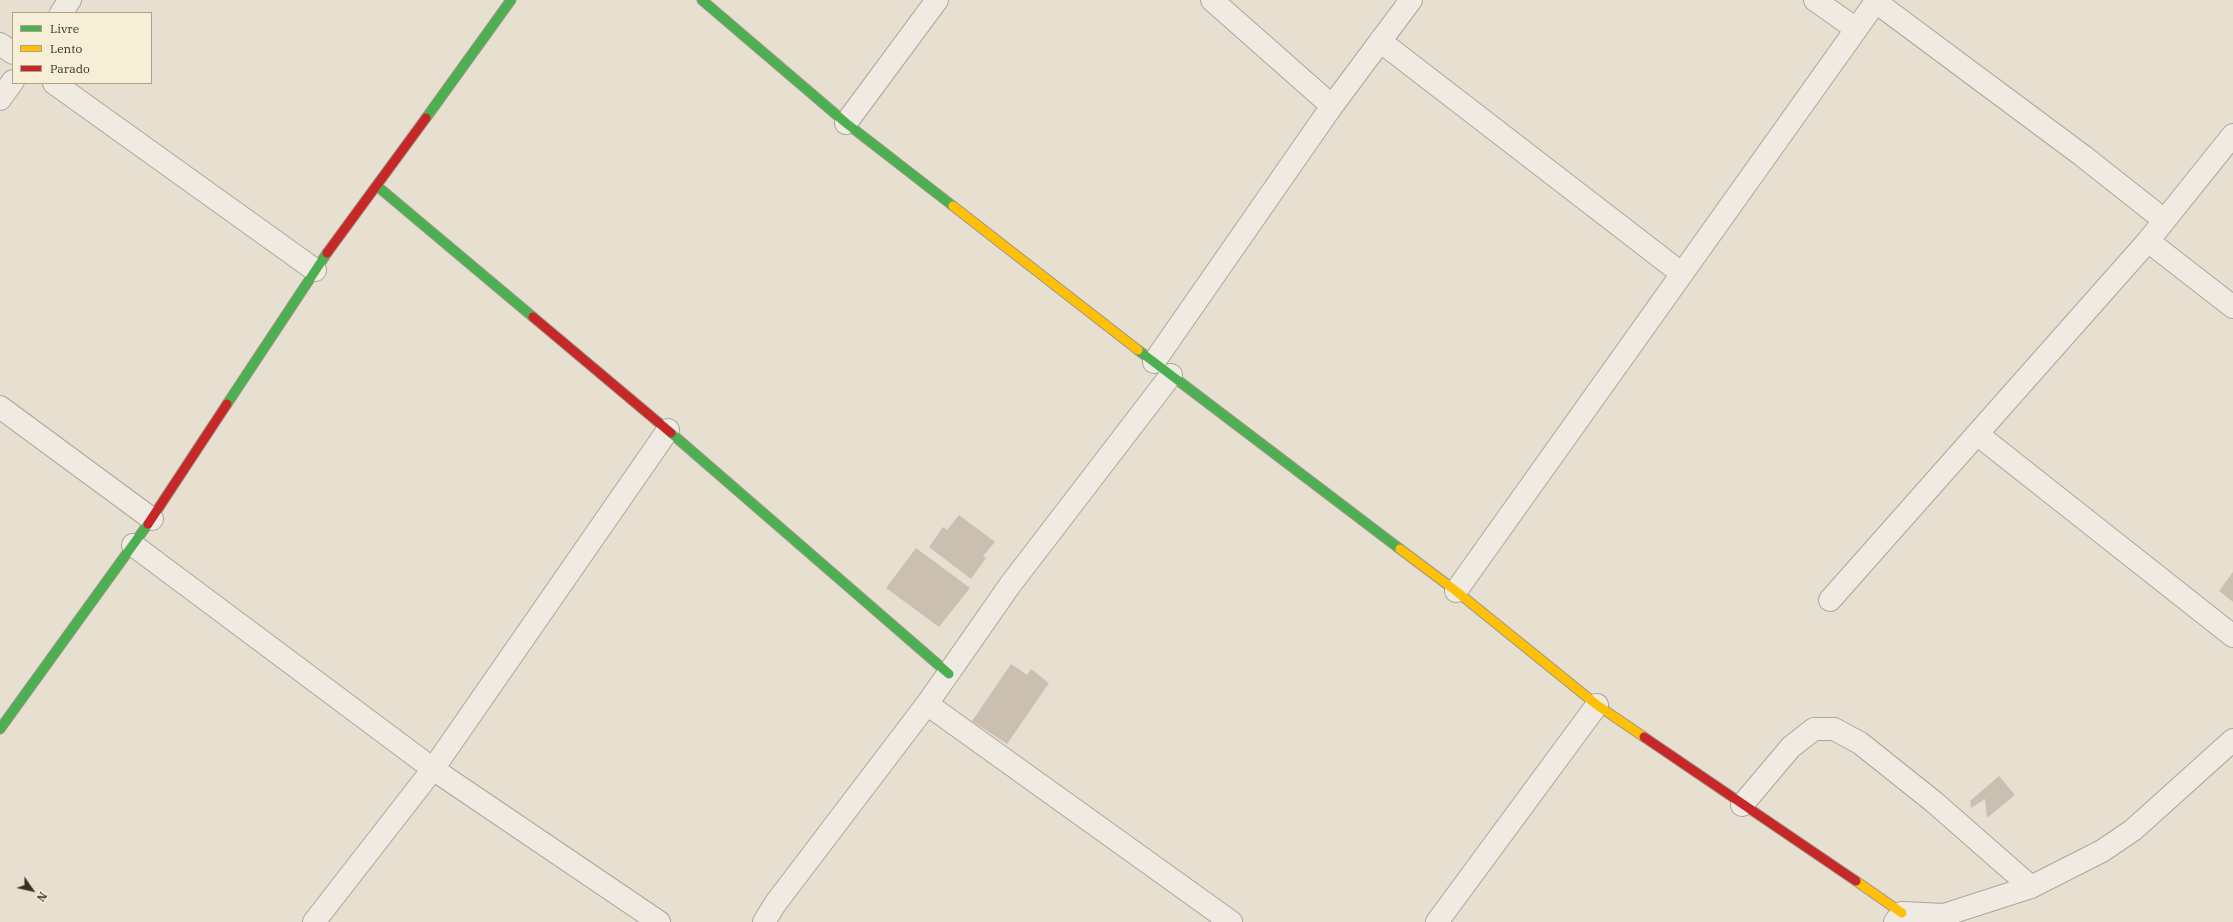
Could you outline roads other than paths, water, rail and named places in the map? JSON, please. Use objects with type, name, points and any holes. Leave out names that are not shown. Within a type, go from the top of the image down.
[{"type":"street","points":[[62,12],[70,0]]},
{"type":"street","points":[[0,729],[152,518],[315,270],[510,0]]},
{"type":"street","points":[[702,0],[846,123],[1154,362],[1456,590],[1597,705],[1742,805],[1899,918],[1948,919],[2031,887],[2102,851],[2133,830],[2233,740]]},
{"type":"street","points":[[846,123],[938,0]]},
{"type":"street","points":[[1212,0],[1332,106]]},
{"type":"street","points":[[1154,362],[1332,106],[1411,0]]},
{"type":"street","points":[[1815,0],[1856,29]]},
{"type":"street","points":[[1456,590],[1681,272],[1876,1],[2083,156],[2164,220]]},
{"type":"street","points":[[1380,41],[1681,272]]},
{"type":"street","points":[[0,44],[12,52]]},
{"type":"street","points":[[0,99],[12,82]]},
{"type":"street","points":[[55,84],[315,270]]},
{"type":"street","points":[[1830,600],[2148,241],[2233,135]]},
{"type":"street","points":[[377,186],[668,430],[949,674]]},
{"type":"street","points":[[2148,241],[2233,306]]},
{"type":"street","points":[[764,922],[775,904],[949,674],[1010,585],[1171,375]]},
{"type":"street","points":[[0,407],[152,518]]},
{"type":"street","points":[[314,922],[433,769],[668,430]]},
{"type":"street","points":[[1977,434],[2233,636]]},
{"type":"street","points":[[133,545],[433,769],[659,922]]},
{"type":"street","points":[[927,704],[1231,922]]},
{"type":"street","points":[[1437,922],[1597,705]]},
{"type":"street","points":[[1742,805],[1791,747],[1814,729],[1834,728],[1860,743],[1934,802],[2031,887]]}]
